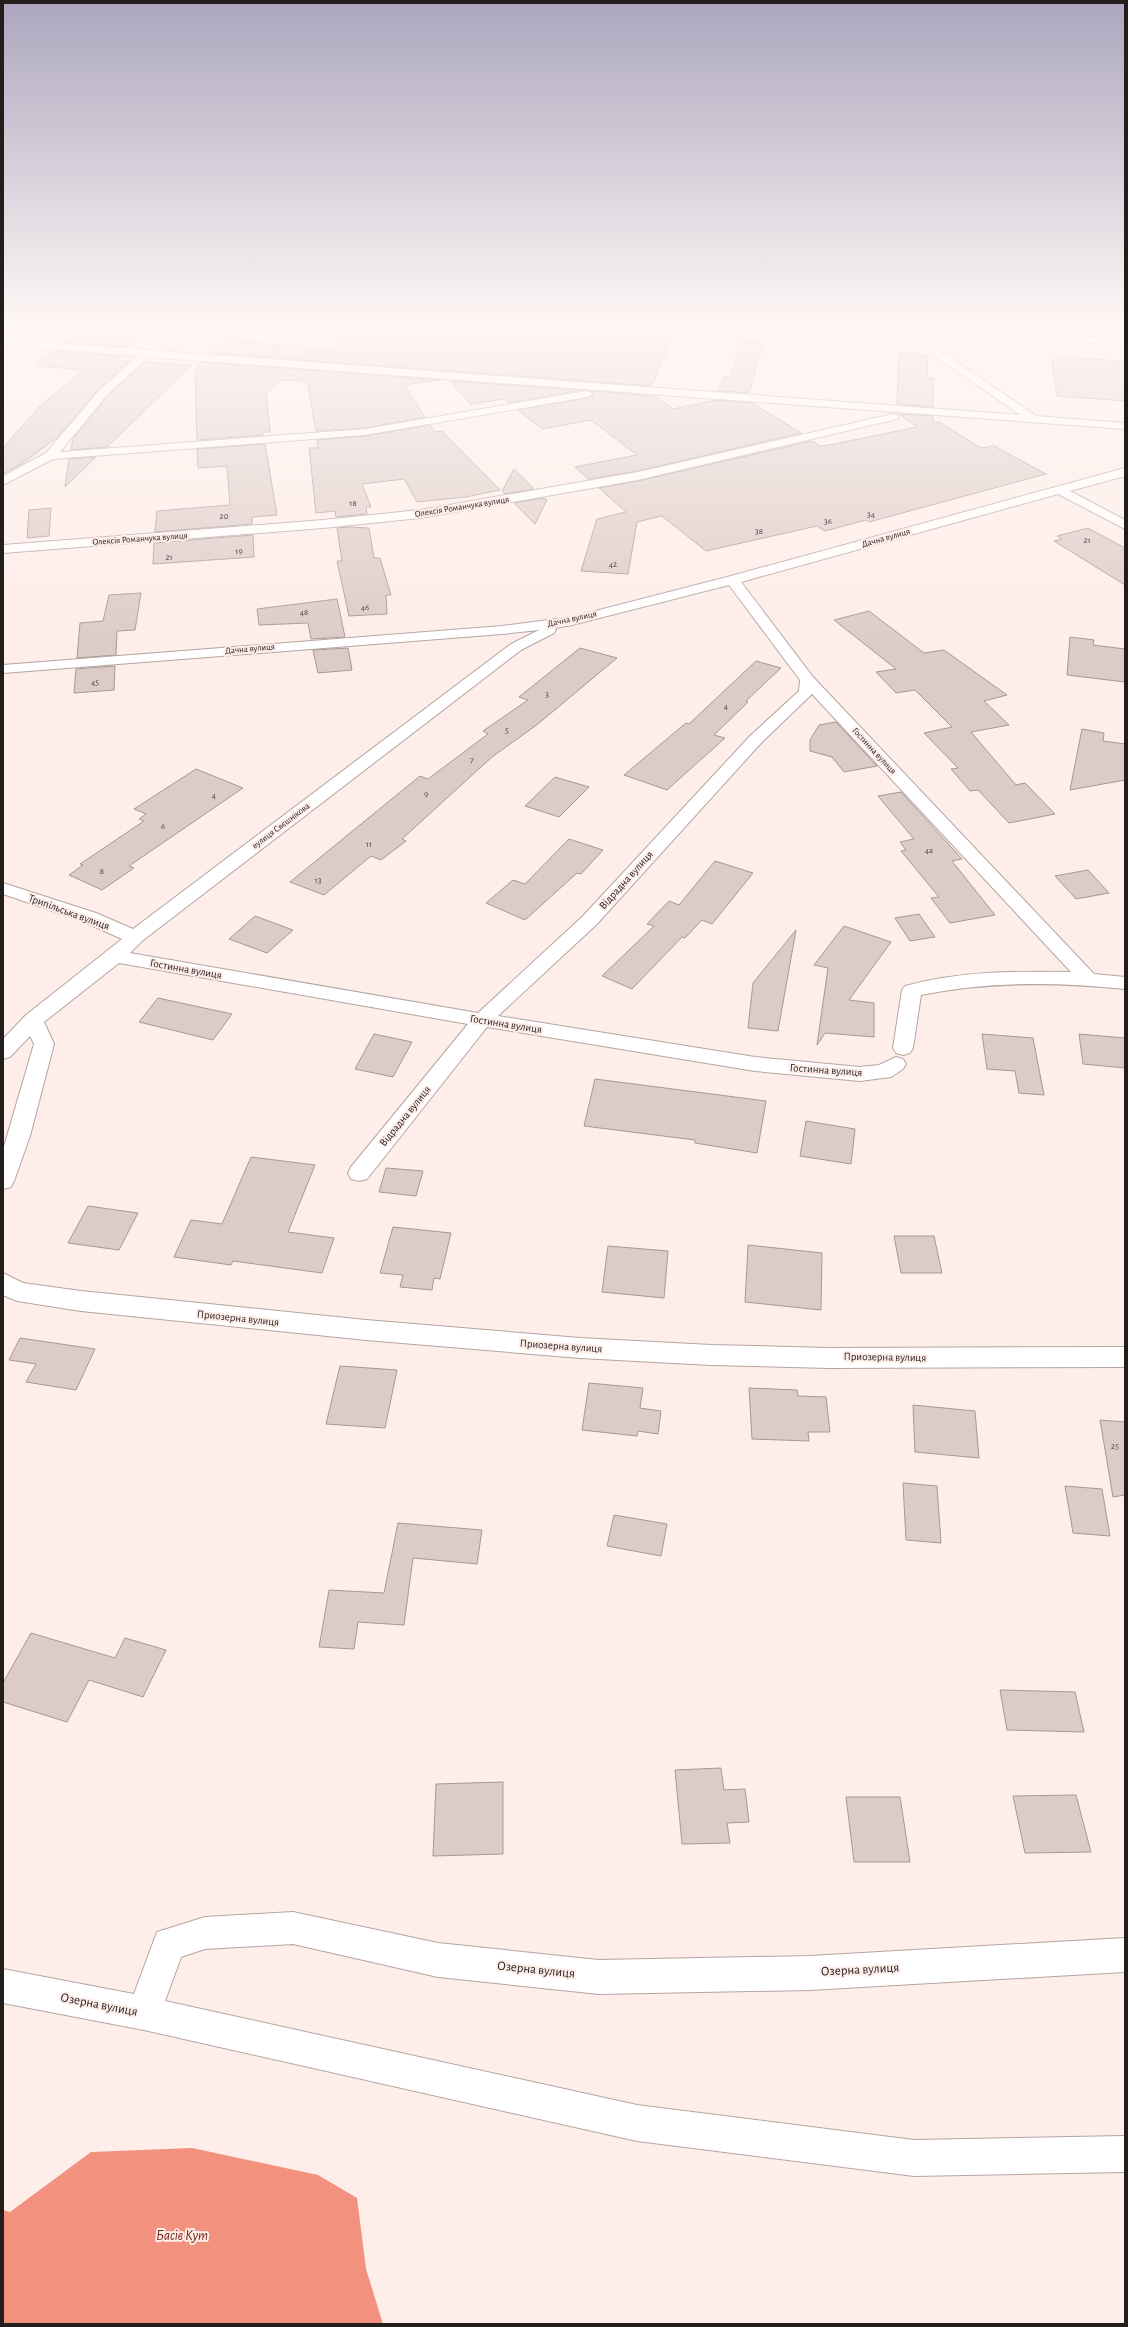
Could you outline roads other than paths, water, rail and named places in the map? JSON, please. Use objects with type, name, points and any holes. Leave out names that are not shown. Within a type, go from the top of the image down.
[{"type":"street","points":[[3,481],[50,456],[72,430]]},
{"type":"street","points":[[50,456],[365,432],[380,430]]},
{"type":"street","name":"Олексія Романчука вулиця","points":[[3,549],[323,524],[420,514],[638,476],[837,430]]},
{"type":"street","name":"Дачна вулиця","points":[[3,669],[502,630],[572,621],[732,580],[1125,472]]},
{"type":"street","points":[[1059,490],[1125,525]]},
{"type":"street","points":[[732,580],[808,680]]},
{"type":"street","name":"вулиця Свєшнікова","points":[[3,1052],[33,1020],[115,956],[135,938],[516,647],[541,633],[572,621]]},
{"type":"street","name":"Гостинна вулиця","points":[[808,680],[1088,979]]},
{"type":"street","name":"Відрадна вулиця","points":[[359,1173],[482,1020],[590,920],[756,739],[806,692],[808,680]]},
{"type":"street","name":"Трипільська вулиця","points":[[3,888],[89,917],[135,938]]},
{"type":"street","name":"Гостинна вулиця","points":[[115,956],[482,1020],[755,1064],[833,1072],[884,1072],[899,1056],[912,990],[942,983],[958,982],[1088,979],[1125,983]]},
{"type":"street","points":[[3,1181],[19,1136],[44,1044],[33,1020]]},
{"type":"street","name":"Приозерна вулиця","points":[[3,1282],[17,1292],[81,1301],[506,1343],[655,1352],[872,1358],[1125,1357]]},
{"type":"street","name":"Озерна вулиця","points":[[3,1986],[144,2013],[169,1944],[205,1933],[294,1928],[438,1960],[599,1977],[810,1973],[1125,1955]]},
{"type":"street","points":[[144,2013],[637,2123],[914,2158],[1125,2154]]},
{"type":"water","name":"Басів Кут","points":[[192,2148],[318,2175],[357,2198],[366,2269],[383,2324],[3,2324],[3,2210],[10,2212],[91,2152]]}]
